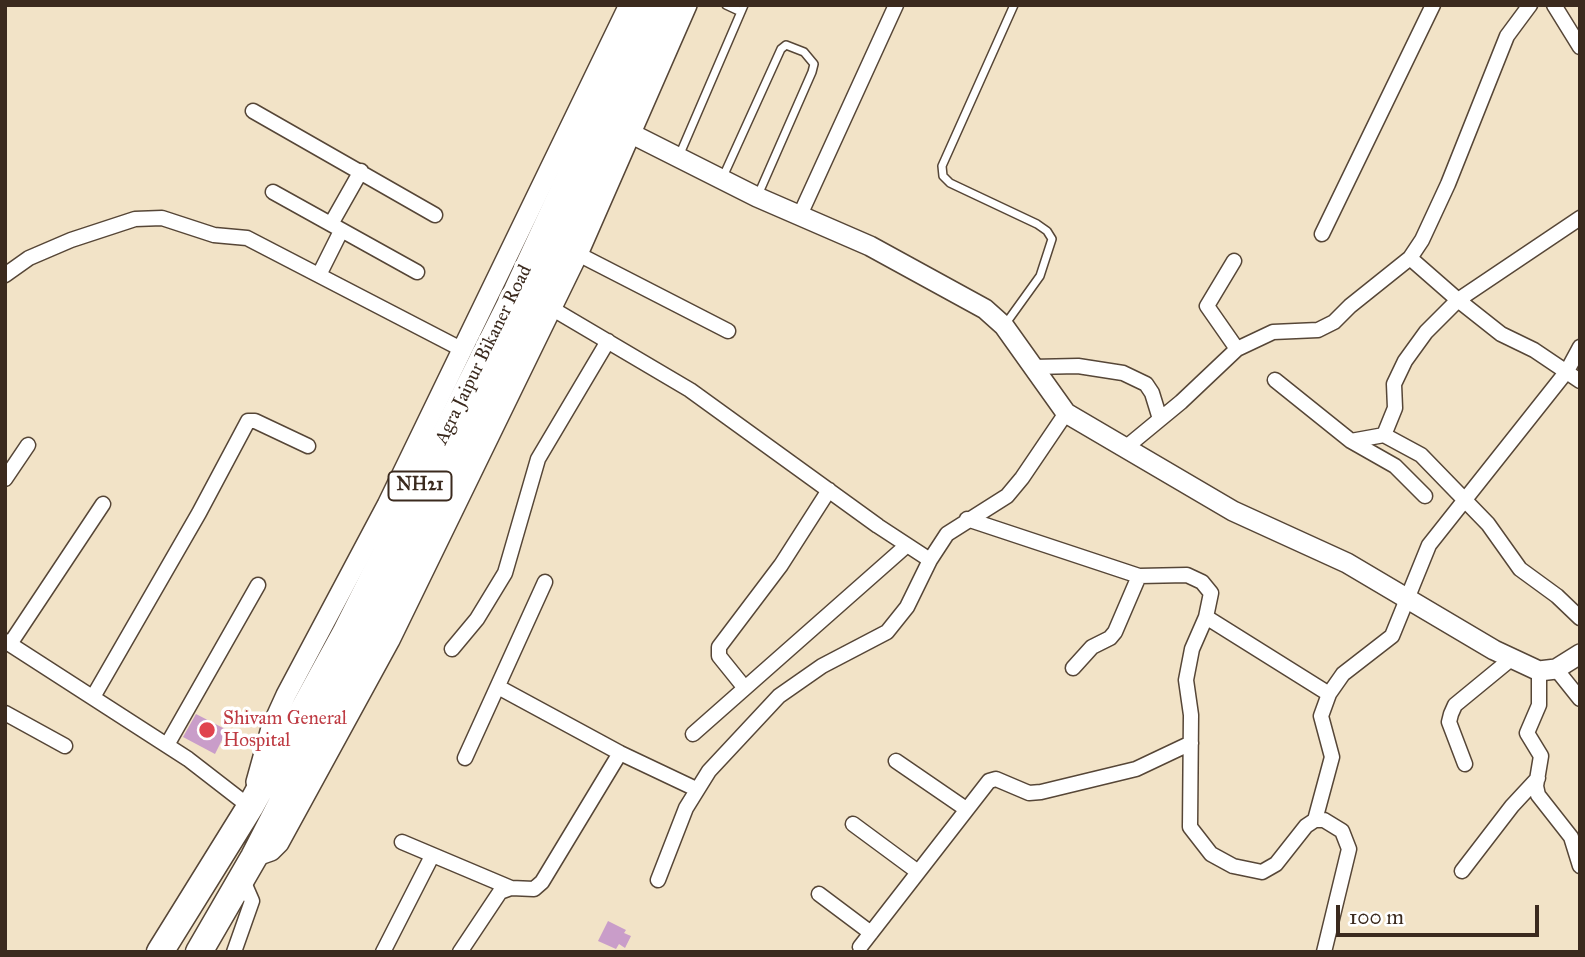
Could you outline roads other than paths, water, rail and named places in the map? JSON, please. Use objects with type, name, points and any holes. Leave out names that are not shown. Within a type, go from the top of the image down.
[{"type":"highway","name":"Agra Jaipur Bikaner Road","points":[[160,952],[250,807],[388,551],[517,291],[649,5]]},
{"type":"highway","name":"Agra Jaipur Bikaner Road","points":[[199,952],[248,868],[543,304],[625,131],[671,5]]},
{"type":"street","points":[[103,504],[8,642],[167,745],[250,807],[271,728],[286,695],[387,505],[629,5]]},
{"type":"street","points":[[687,5],[625,131],[578,254],[543,304],[690,390],[906,546],[930,560]]},
{"type":"street","points":[[800,215],[896,5]]},
{"type":"street","points":[[1322,234],[1433,5]]},
{"type":"street","points":[[1124,449],[1237,349],[1273,332],[1318,330],[1334,322],[1410,258],[1422,240],[1448,184],[1507,36],[1530,5]]},
{"type":"street","points":[[1554,5],[1580,47]]},
{"type":"street","points":[[253,111],[435,215]]},
{"type":"street","points":[[625,131],[757,197],[870,246],[985,309],[1004,326],[1066,413],[1233,511],[1347,563],[1511,659],[1548,670],[1580,699]]},
{"type":"street","points":[[319,275],[361,172]]},
{"type":"street","points":[[273,192],[417,272]]},
{"type":"street","points":[[5,275],[29,258],[71,240],[135,219],[162,218],[214,235],[247,238],[463,350]]},
{"type":"street","points":[[1384,435],[1395,408],[1394,384],[1405,360],[1426,332],[1458,300],[1580,218]]},
{"type":"street","points":[[578,254],[727,331]]},
{"type":"street","points":[[1410,258],[1501,334],[1534,349],[1580,381]]},
{"type":"street","points":[[1234,261],[1207,306],[1237,349]]},
{"type":"street","points":[[452,649],[478,619],[505,573],[538,459],[608,341]]},
{"type":"street","points":[[1315,821],[1332,757],[1321,716],[1329,694],[1343,674],[1391,636],[1429,545],[1567,371],[1580,347]]},
{"type":"street","points":[[1033,367],[1078,366],[1123,373],[1146,384],[1152,393],[1160,419]]},
{"type":"street","points":[[1275,380],[1351,442],[1395,466],[1425,496]]},
{"type":"street","points":[[658,880],[696,789],[779,696],[822,666],[887,632],[906,607],[947,534],[1007,496],[1066,413]]},
{"type":"street","points":[[93,697],[199,513],[248,421],[255,421],[309,446]]},
{"type":"street","points":[[1351,442],[1384,435],[1421,455],[1488,524],[1520,569],[1557,596],[1580,618]]},
{"type":"street","points":[[5,479],[28,445]]},
{"type":"street","points":[[744,687],[719,656],[719,647],[774,574],[829,490]]},
{"type":"street","points":[[967,519],[1139,576],[1187,575],[1202,582],[1211,593],[1206,617],[1192,649],[1186,680],[1191,743],[1190,827],[1211,854],[1233,866],[1262,872],[1276,864],[1306,826],[1315,821],[1324,820],[1342,831],[1349,849],[1324,952]]},
{"type":"street","points":[[693,734],[906,546]]},
{"type":"street","points":[[1073,668],[1092,647],[1115,632],[1139,576]]},
{"type":"street","points":[[465,758],[500,688],[545,582]]},
{"type":"street","points":[[167,745],[258,585]]},
{"type":"street","points":[[1206,617],[1329,694]]},
{"type":"street","points":[[1580,654],[1548,670],[1539,705],[1527,733],[1541,756],[1538,795],[1571,837],[1580,866]]},
{"type":"street","points":[[1465,764],[1450,722],[1451,714],[1455,705],[1511,659]]},
{"type":"street","points":[[500,688],[620,753],[696,789]]},
{"type":"street","points":[[5,713],[65,746]]},
{"type":"street","points":[[860,947],[989,781],[996,779],[1029,793],[1041,792],[1136,769],[1191,743]]},
{"type":"street","points":[[402,842],[511,888],[527,891],[542,882],[620,753]]},
{"type":"street","points":[[896,761],[966,809]]},
{"type":"street","points":[[1462,871],[1512,806],[1538,778]]},
{"type":"street","points":[[853,824],[918,872]]},
{"type":"street","points":[[383,952],[432,856]]},
{"type":"street","points":[[234,952],[252,901],[248,868]]},
{"type":"street","points":[[460,952],[493,899],[511,888]]},
{"type":"street","points":[[819,894],[871,933]]},
{"type":"lane","points":[[679,157],[742,8],[726,5]]},
{"type":"lane","points":[[1004,326],[1035,284],[1052,239],[1047,231],[1037,224],[950,183],[943,176],[942,166],[1014,5]]},
{"type":"lane","points":[[721,180],[781,49],[786,45],[804,52],[814,64],[812,72],[757,197]]},
{"type":"place","name":"Shivam General Hospital","points":[[207,730]]}]
